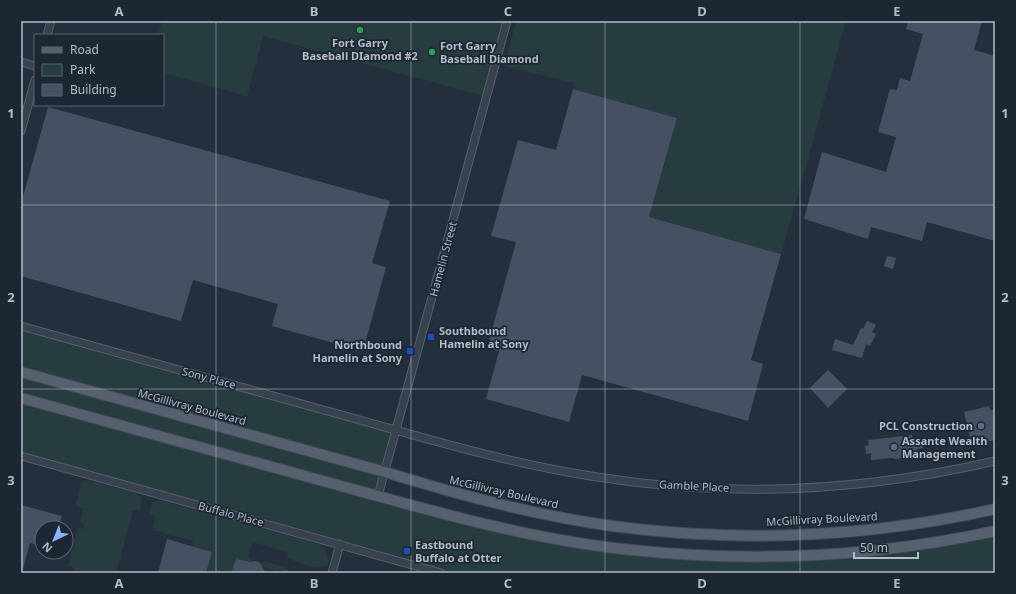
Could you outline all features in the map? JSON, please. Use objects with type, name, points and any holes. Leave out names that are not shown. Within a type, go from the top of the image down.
[{"type":"main road","name":"McGillivray Boulevard","points":[[21,372],[496,504],[612,526],[703,534],[750,535],[846,531],[914,524],[995,509]]},
{"type":"main road","points":[[21,398],[469,520],[557,539],[632,550],[709,556],[768,557],[828,555],[909,547],[950,541],[995,531]]},
{"type":"street","points":[[47,34],[51,21]]},
{"type":"street","name":"Hamelin Street","points":[[378,496],[507,21]]},
{"type":"street","points":[[21,62],[34,66]]},
{"type":"street","points":[[21,131],[34,84]]},
{"type":"street","name":"Sony Place","points":[[21,326],[396,430]]},
{"type":"street","name":"Gamble Place","points":[[396,430],[506,459],[551,469],[598,477],[678,486],[783,489],[865,483],[899,479],[995,461]]},
{"type":"street","name":"Buffalo Place","points":[[21,456],[441,573]]},
{"type":"street","points":[[332,573],[340,544]]},
{"type":"green space","points":[[162,21],[507,21],[487,97],[263,36],[247,96],[164,73],[164,34],[158,34]]},
{"type":"green space","points":[[516,21],[846,21],[781,254],[649,217],[677,118],[573,89],[574,83],[504,66]]},
{"type":"green space","points":[[21,326],[396,430],[378,496],[593,545],[795,557],[995,531],[995,572],[441,573],[21,456]]},
{"type":"green space","points":[[85,480],[137,493],[142,498],[140,510],[133,510],[116,573],[74,573],[75,568],[68,566],[70,560],[74,560],[74,543],[78,527],[84,529],[85,524],[80,522],[83,509],[76,505],[81,484]]},
{"type":"green space","points":[[158,500],[319,544],[324,548],[328,558],[328,565],[324,567],[308,566],[287,558],[288,552],[252,542],[248,556],[253,562],[252,564],[237,559],[235,560],[233,573],[221,570],[220,573],[206,573],[212,552],[193,546],[194,541],[152,530],[156,516],[149,514],[152,503]]},
{"type":"green space","points":[[265,561],[286,568],[291,573],[259,566],[260,563]]},
{"type":"building","points":[[908,21],[982,21],[974,50],[995,56],[995,241],[927,222],[922,241],[871,227],[868,239],[804,219],[822,152],[886,172],[896,137],[878,132],[890,89],[897,90],[900,78],[910,81],[923,34],[906,29]]},
{"type":"building","points":[[573,89],[677,118],[649,217],[781,254],[751,360],[763,364],[748,421],[582,375],[569,422],[486,399],[499,351],[487,348],[516,242],[491,236],[518,140],[556,150]]},
{"type":"building","points":[[48,107],[390,201],[372,263],[386,267],[363,351],[272,326],[278,304],[193,280],[181,321],[21,276],[21,204]]},
{"type":"building","points":[[887,256],[896,258],[893,269],[884,266]]},
{"type":"building","points":[[867,321],[876,325],[872,332],[876,334],[870,346],[866,344],[862,358],[832,350],[835,339],[853,345],[861,328],[863,329]]},
{"type":"building","points":[[828,370],[847,389],[828,408],[810,388]]},
{"type":"building","name":"PCL Construction","points":[[989,406],[990,410],[995,410],[995,440],[972,445],[964,412]]},
{"type":"building","name":"Assante Wealth Management","points":[[912,435],[912,439],[922,438],[923,448],[917,449],[918,455],[904,458],[871,460],[871,453],[866,454],[865,446],[869,445],[868,440]]},
{"type":"building","points":[[21,505],[62,516],[61,520],[34,520],[34,544],[30,543],[23,569],[21,569]]},
{"type":"building","points":[[167,539],[212,552],[206,573],[158,573]]},
{"type":"building","points":[[236,559],[259,562],[266,573],[231,573]]},
{"type":"place","name":"Fort Garry Baseball DIamond #2","points":[[360,30]]},
{"type":"place","name":"Fort Garry Baseball Diamond","points":[[432,52]]},
{"type":"place","name":"Southbound Hamelin at Sony","points":[[431,337]]},
{"type":"place","name":"Northbound Hamelin at Sony","points":[[410,351]]},
{"type":"place","name":"PCL Construction","points":[[981,426]]},
{"type":"place","name":"Assante Wealth Management","points":[[894,447]]},
{"type":"place","name":"Eastbound Buffalo at Otter","points":[[407,551]]}]
